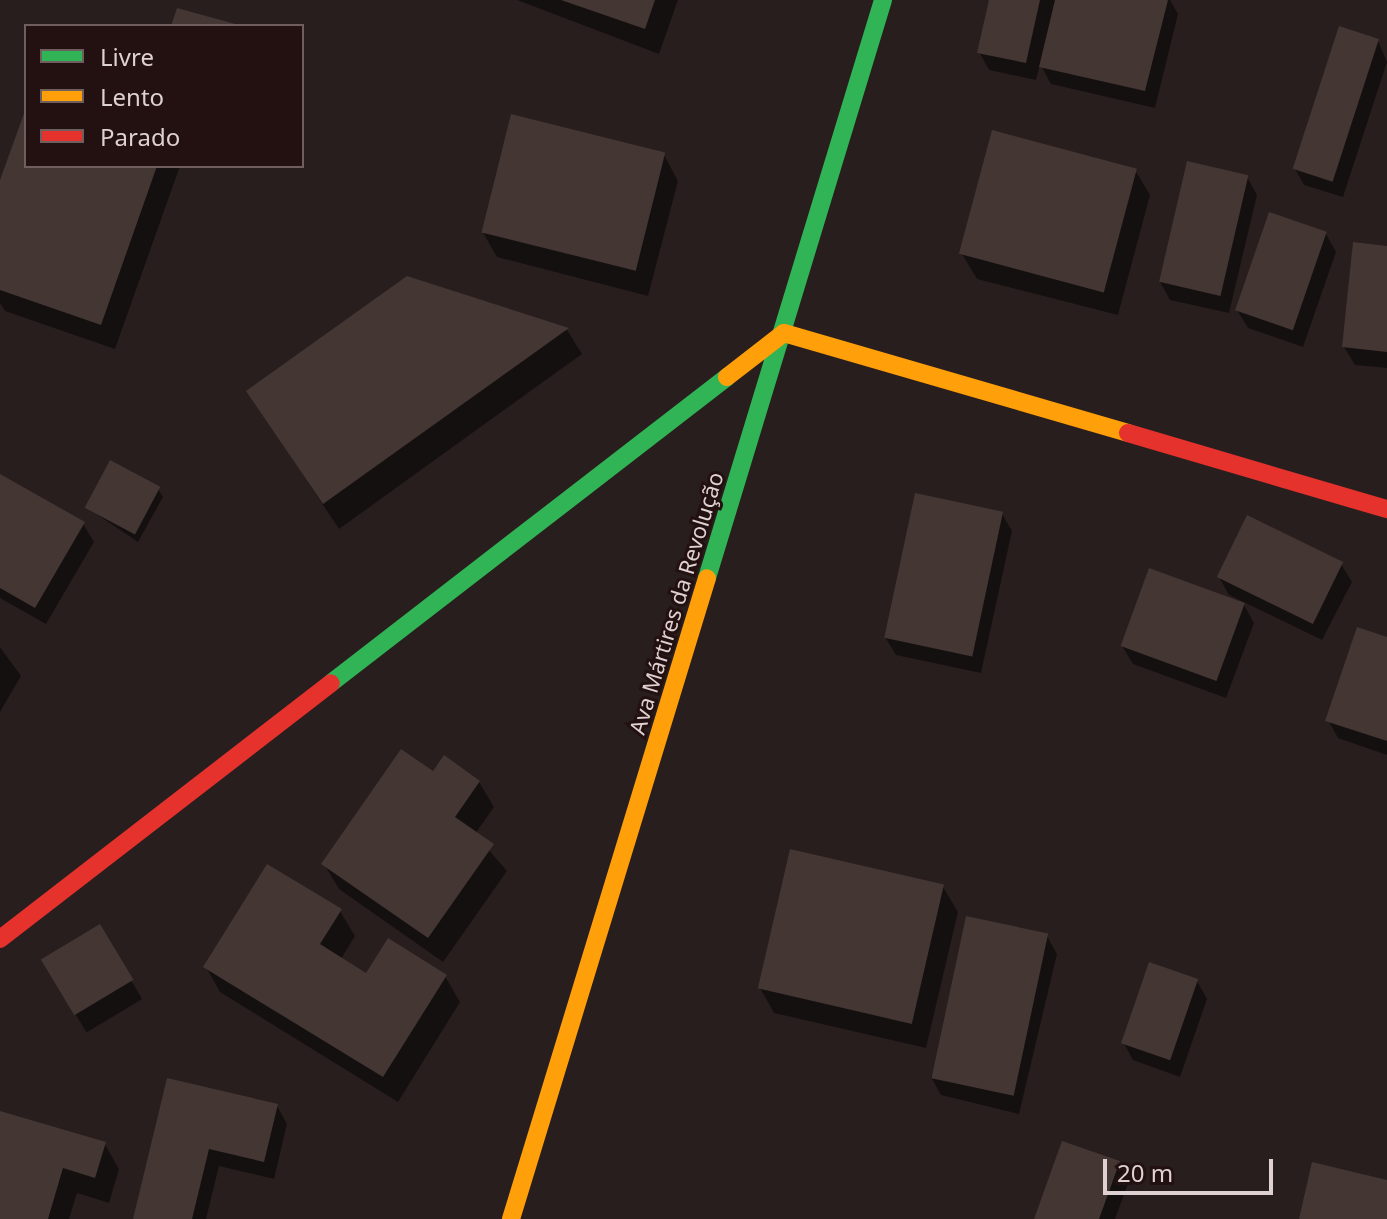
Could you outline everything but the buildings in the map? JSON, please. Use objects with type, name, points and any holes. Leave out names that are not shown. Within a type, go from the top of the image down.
[{"type":"street","name":"Ava Mártires da Revolução","points":[[511,1219],[784,333],[883,0]]},
{"type":"street","points":[[0,939],[784,333],[1387,509]]},
{"type":"traffic: fast","points":[[707,578],[883,0]]},
{"type":"traffic: fast","points":[[331,683],[727,377]]},
{"type":"traffic: slow","points":[[727,377],[784,333],[1128,433]]},
{"type":"traffic: slow","points":[[511,1219],[707,578]]},
{"type":"traffic: jam","points":[[1128,433],[1387,509]]},
{"type":"traffic: jam","points":[[0,939],[331,683]]}]
